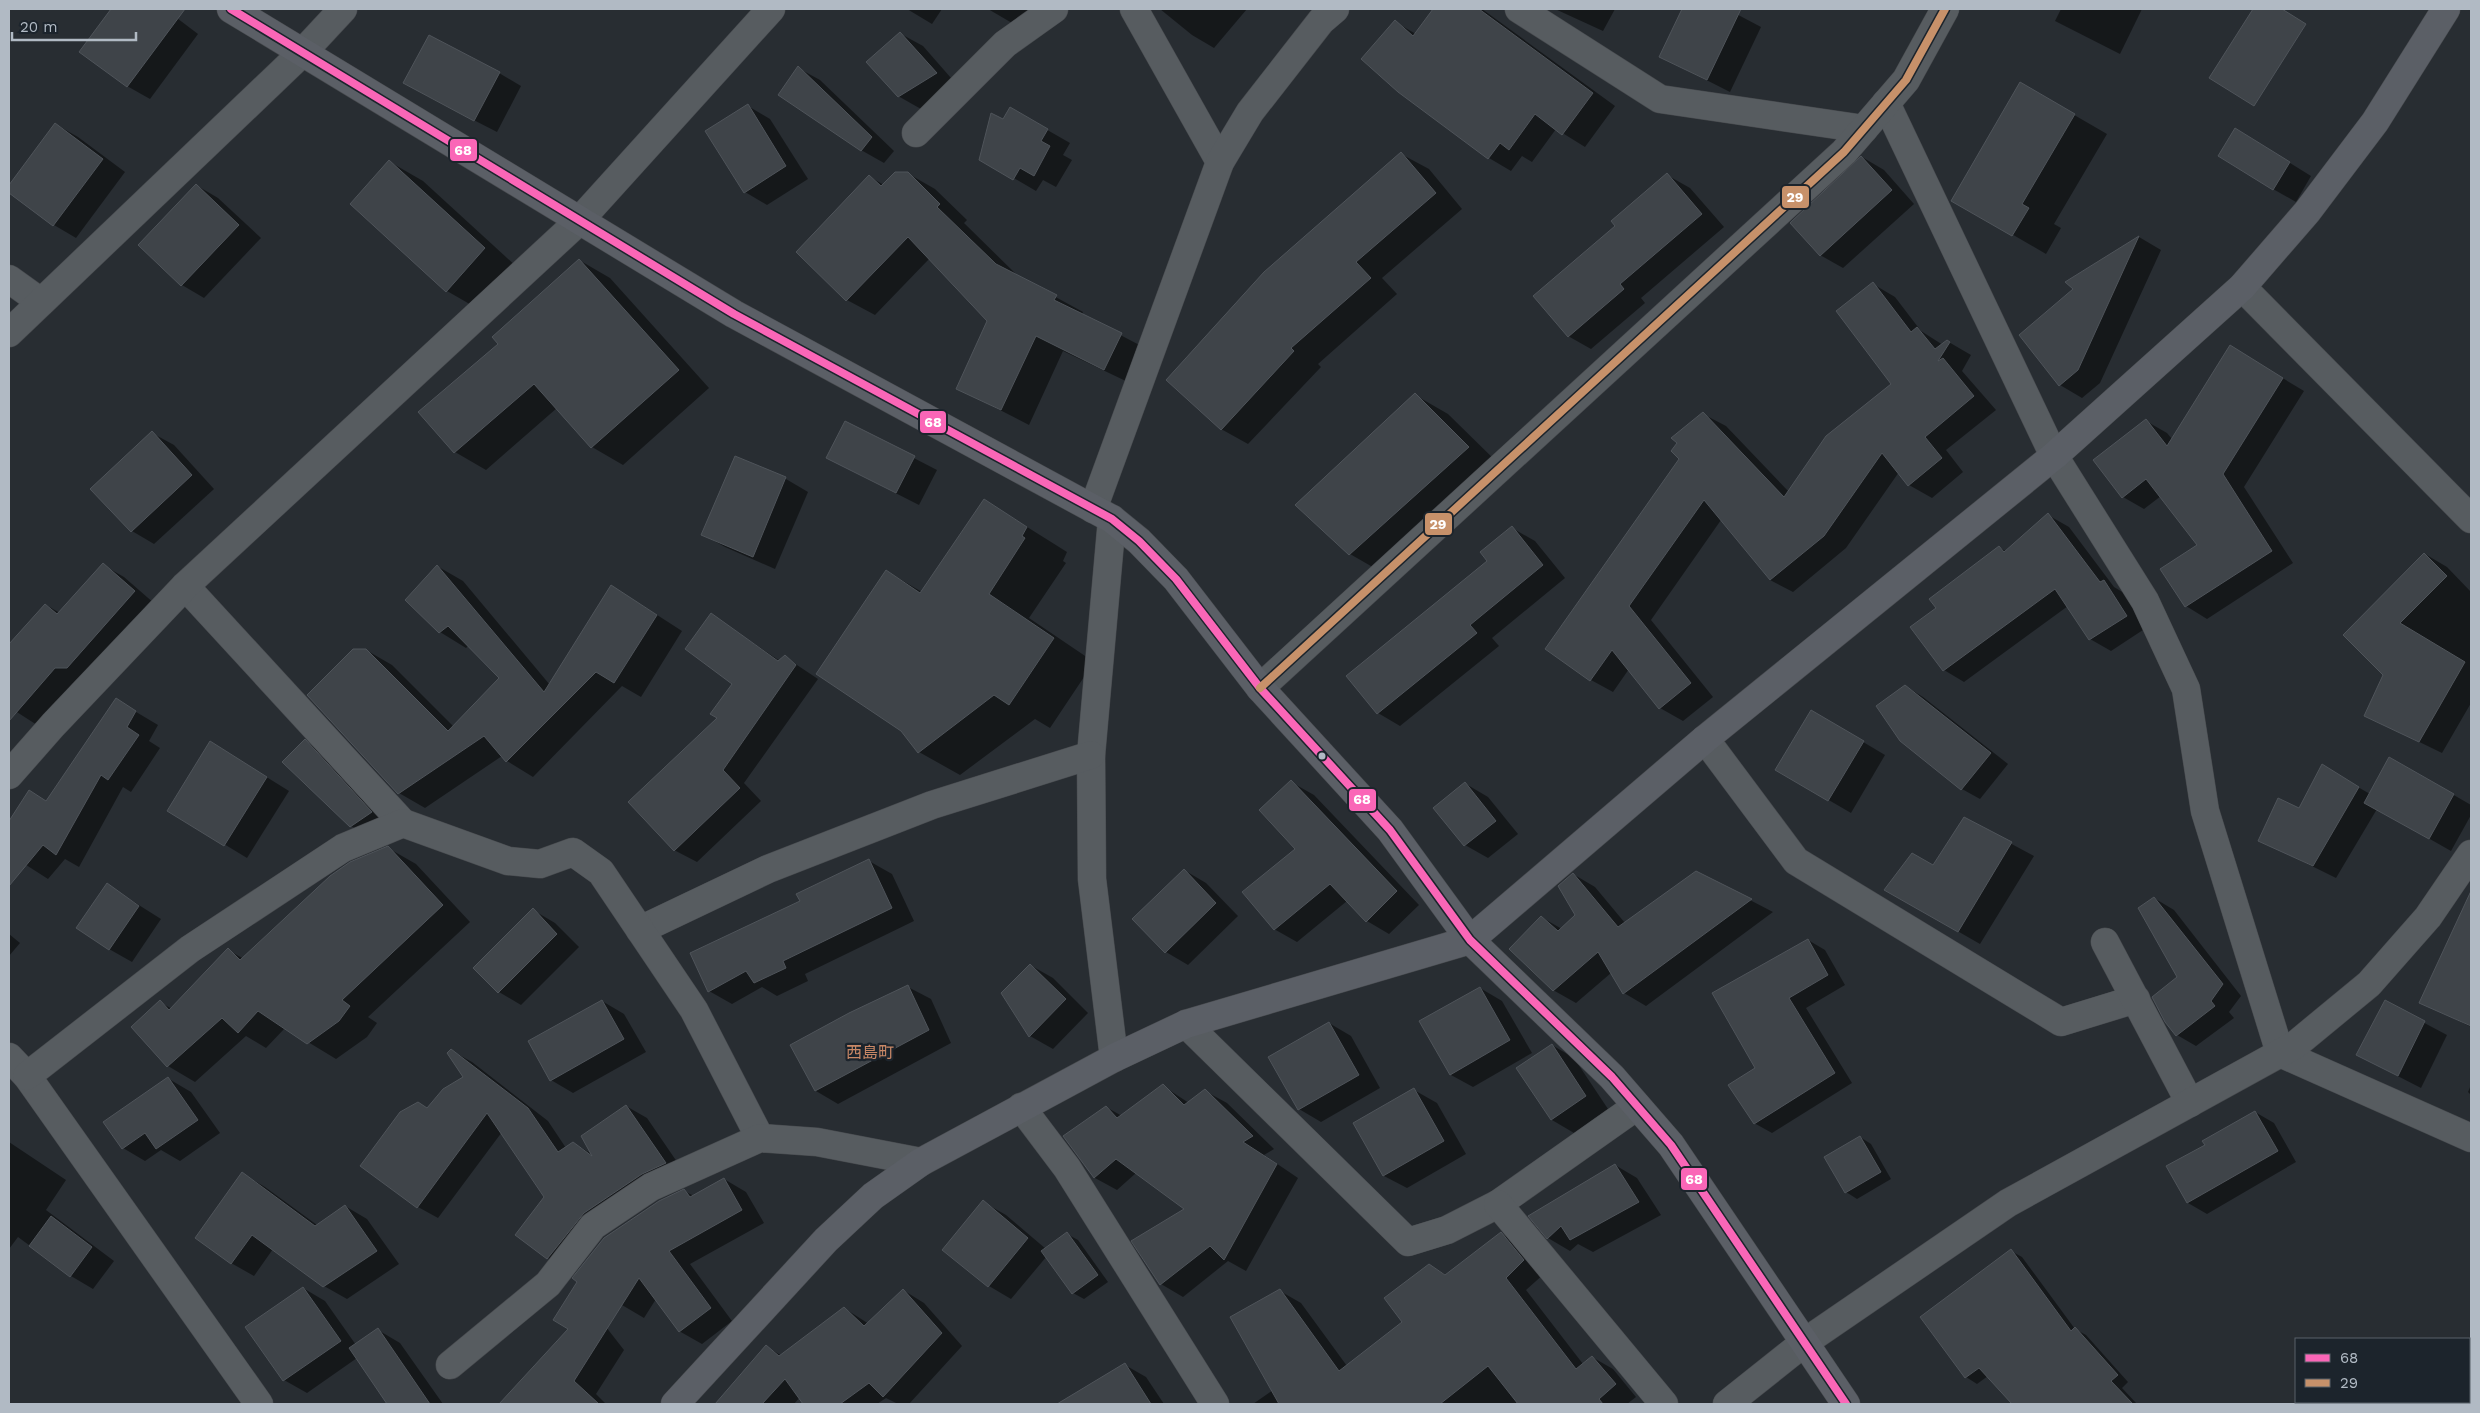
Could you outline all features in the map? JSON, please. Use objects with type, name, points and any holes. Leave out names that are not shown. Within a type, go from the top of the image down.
[{"type":"street","points":[[231,9],[734,314],[1103,514],[1139,541],[1176,579],[1260,688],[1390,830],[1470,940],[1612,1077],[1671,1145],[1846,1404]]},
{"type":"street","points":[[9,333],[303,52],[343,9]]},
{"type":"street","points":[[9,775],[52,725],[185,586],[579,221],[771,9]]},
{"type":"street","points":[[916,133],[1005,44],[1054,9]]},
{"type":"street","points":[[1134,9],[1220,162]]},
{"type":"street","points":[[1114,1058],[1092,879],[1091,755],[1103,514],[1220,162],[1250,112],[1321,21],[1335,9]]},
{"type":"street","points":[[1519,9],[1660,99],[1864,129]]},
{"type":"street","points":[[1260,688],[1829,166],[1906,80],[1945,9]]},
{"type":"street","points":[[675,1404],[826,1240],[874,1196],[921,1162],[1114,1058],[1186,1024],[1470,940],[1705,739],[2054,456],[2242,287],[2307,212],[2375,122],[2446,9]]},
{"type":"street","points":[[1886,103],[2054,456],[2145,601],[2186,689],[2205,811],[2280,1053],[2471,1138]]},
{"type":"street","points":[[9,279],[42,302]]},
{"type":"street","points":[[2242,287],[2471,518]]},
{"type":"street","points":[[185,586],[403,824],[508,861],[540,864],[573,852],[601,872],[694,1010],[760,1138]]},
{"type":"street","points":[[1705,739],[1796,861],[2052,1017],[2061,1022],[2136,999]]},
{"type":"street","points":[[640,930],[768,869],[932,805],[1091,755]]},
{"type":"street","points":[[259,1404],[18,1067],[190,949],[344,848],[403,824]]},
{"type":"street","points":[[1727,1404],[1805,1342],[2008,1202],[2295,1045],[2369,984],[2428,917],[2471,854]]},
{"type":"street","points":[[2105,942],[2190,1102]]},
{"type":"street","points":[[1186,1024],[1408,1242],[1448,1230],[1498,1204],[1637,1106]]},
{"type":"street","points":[[1021,1107],[1067,1168],[1215,1404]]},
{"type":"street","points":[[450,1366],[548,1284],[593,1226],[650,1187],[760,1138],[817,1142],[921,1162]]},
{"type":"street","points":[[1498,1204],[1664,1404]]},
{"type":"building","points":[[111,9],[185,9],[127,87],[79,52]]},
{"type":"building","points":[[1433,9],[1479,9],[1593,93],[1562,135],[1535,114],[1509,150],[1500,143],[1488,159],[1398,92],[1361,59],[1395,20],[1413,36]]},
{"type":"building","points":[[1682,9],[1741,9],[1707,80],[1659,57]]},
{"type":"building","points":[[2253,9],[2282,9],[2306,24],[2254,106],[2209,78]]},
{"type":"building","points":[[900,32],[937,73],[898,97],[866,62]]},
{"type":"building","points":[[429,35],[500,72],[474,121],[403,83]]},
{"type":"building","points":[[798,66],[872,137],[861,151],[778,95]]},
{"type":"building","points":[[2020,82],[2075,114],[2022,204],[2029,208],[2012,236],[1951,201]]},
{"type":"building","points":[[748,104],[786,166],[744,193],[705,131]]},
{"type":"building","points":[[1010,107],[1048,129],[1041,141],[1050,146],[1034,176],[1020,168],[1013,180],[979,160],[991,113],[1003,119]]},
{"type":"building","points":[[55,123],[103,159],[53,226],[9,193],[9,185]]},
{"type":"building","points":[[2235,128],[2290,162],[2273,190],[2218,156]]},
{"type":"building","points":[[1401,152],[1436,193],[1356,262],[1371,278],[1291,348],[1294,351],[1221,430],[1166,380],[1264,272]]},
{"type":"building","points":[[1861,156],[1892,190],[1820,256],[1790,223]]},
{"type":"building","points":[[389,160],[485,248],[446,292],[350,204]]},
{"type":"building","points":[[895,172],[908,172],[940,204],[937,207],[996,264],[1057,295],[1054,300],[1122,333],[1104,370],[1036,336],[1001,410],[956,389],[987,321],[908,237],[846,301],[796,252],[869,175],[881,186]]},
{"type":"building","points":[[1667,173],[1702,214],[1620,284],[1624,289],[1568,337],[1533,296],[1615,226],[1611,221]]},
{"type":"building","points":[[196,184],[239,225],[181,286],[138,245]]},
{"type":"building","points":[[2139,236],[2078,370],[2059,386],[2019,335],[2073,289],[2065,282]]},
{"type":"building","points":[[579,259],[679,370],[591,448],[534,384],[454,453],[418,412],[498,344],[492,337]]},
{"type":"building","points":[[1873,282],[1911,332],[1917,327],[1935,349],[1947,340],[1950,342],[1938,361],[1943,358],[1974,396],[1925,437],[1942,458],[1908,486],[1882,453],[1824,536],[1770,580],[1704,500],[1629,606],[1691,683],[1659,709],[1612,650],[1590,681],[1545,649],[1679,459],[1671,451],[1677,443],[1671,438],[1703,412],[1784,497],[1826,436],[1891,384],[1836,311]]},
{"type":"building","points":[[2230,345],[2283,378],[2223,474],[2272,551],[2185,607],[2160,569],[2197,545],[2146,479],[2122,498],[2093,460],[2146,419],[2167,446]]},
{"type":"building","points":[[1415,393],[1469,447],[1349,555],[1295,505]]},
{"type":"building","points":[[845,421],[915,456],[896,493],[826,458]]},
{"type":"building","points":[[152,431],[192,475],[131,532],[90,489]]},
{"type":"building","points":[[735,456],[786,477],[753,557],[701,535]]},
{"type":"building","points":[[984,499],[1027,527],[1022,536],[1025,538],[989,594],[1054,638],[1009,705],[994,695],[918,753],[901,731],[816,674],[886,570],[920,593]]},
{"type":"building","points":[[2048,513],[2100,582],[2104,580],[2127,616],[2089,640],[2055,589],[1943,671],[1910,627],[1936,608],[1929,599],[1999,546],[2004,552]]},
{"type":"building","points":[[1512,526],[1543,565],[1470,625],[1477,633],[1377,714],[1346,676],[1487,561],[1480,552]]},
{"type":"building","points":[[2424,553],[2447,576],[2400,623],[2465,662],[2419,742],[2364,716],[2383,675],[2343,635]]},
{"type":"building","points":[[103,563],[135,591],[67,668],[55,668],[9,721],[9,644],[45,604],[57,614]]},
{"type":"building","points":[[437,565],[544,692],[611,585],[657,615],[614,683],[596,672],[506,762],[484,736],[398,794],[307,695],[353,649],[366,649],[448,731],[499,678],[448,626],[439,633],[405,600]]},
{"type":"building","points":[[711,613],[778,661],[785,655],[796,665],[723,770],[740,788],[674,851],[628,802],[717,718],[710,714],[732,684],[685,649]]},
{"type":"building","points":[[1905,685],[1991,753],[1961,790],[1900,741],[1876,706]]},
{"type":"building","points":[[116,698],[136,711],[127,727],[139,735],[108,780],[101,775],[56,855],[43,845],[9,886],[9,821],[29,790],[46,801]]},
{"type":"building","points":[[1811,710],[1864,741],[1828,801],[1775,770]]},
{"type":"building","points":[[305,739],[372,812],[350,827],[282,762]]},
{"type":"building","points":[[210,741],[267,777],[224,846],[167,811]]},
{"type":"building","points":[[2389,757],[2454,794],[2429,839],[2364,803]]},
{"type":"building","points":[[2322,764],[2359,787],[2313,866],[2258,841],[2278,798],[2299,808]]},
{"type":"building","points":[[1291,780],[1397,891],[1366,922],[1330,884],[1274,930],[1242,892],[1295,849],[1259,810]]},
{"type":"building","points":[[1465,782],[1496,821],[1464,846],[1433,808]]},
{"type":"building","points":[[1964,817],[2012,842],[1958,932],[1884,890],[1912,853],[1933,865]]},
{"type":"building","points":[[388,846],[443,905],[342,1000],[350,1006],[339,1021],[307,1044],[258,1011],[238,1033],[222,1018],[167,1067],[131,1027],[160,1000],[169,1010],[228,948],[240,960],[330,876],[350,862]]},
{"type":"building","points":[[869,859],[892,908],[783,961],[786,968],[754,983],[746,971],[708,992],[690,953],[800,901],[796,894]]},
{"type":"building","points":[[1184,869],[1216,903],[1165,953],[1132,919]]},
{"type":"building","points":[[1696,871],[1752,899],[1623,994],[1598,952],[1553,991],[1509,949],[1541,916],[1558,931],[1575,915],[1558,886],[1573,873],[1618,927]]},
{"type":"building","points":[[107,883],[139,906],[109,950],[76,928]]},
{"type":"building","points":[[2471,891],[2471,1026],[2419,1003]]},
{"type":"building","points":[[2154,897],[2223,984],[2211,1001],[2215,1006],[2176,1036],[2165,1022],[2152,997],[2177,977],[2138,908]]},
{"type":"building","points":[[533,908],[557,934],[498,993],[473,968]]},
{"type":"building","points":[[1808,939],[1828,975],[1789,998],[1835,1073],[1754,1124],[1728,1085],[1755,1068],[1712,993]]},
{"type":"building","points":[[1030,964],[1066,999],[1029,1037],[1001,993]]},
{"type":"building","points":[[908,985],[929,1030],[815,1091],[790,1045],[849,1013]]},
{"type":"building","points":[[1480,987],[1510,1040],[1450,1075],[1419,1021]]},
{"type":"building","points":[[602,1000],[624,1039],[550,1081],[528,1041]]},
{"type":"building","points":[[2385,1000],[2425,1021],[2398,1076],[2356,1055]]},
{"type":"building","points":[[1329,1022],[1359,1075],[1298,1110],[1268,1057]]},
{"type":"building","points":[[1552,1044],[1586,1096],[1551,1120],[1516,1068]]},
{"type":"building","points":[[451,1049],[528,1108],[558,1152],[573,1142],[592,1156],[581,1136],[626,1105],[666,1163],[642,1174],[584,1213],[547,1259],[515,1235],[544,1197],[487,1113],[417,1208],[360,1166],[400,1112],[418,1102],[427,1108],[443,1089],[463,1077],[447,1053]]},
{"type":"building","points":[[168,1077],[198,1120],[156,1149],[145,1133],[122,1149],[103,1122]]},
{"type":"building","points":[[1163,1084],[1184,1105],[1205,1089],[1253,1136],[1243,1142],[1277,1164],[1224,1260],[1210,1246],[1160,1285],[1131,1241],[1184,1209],[1116,1159],[1094,1178],[1063,1136],[1106,1106],[1117,1118]]},
{"type":"building","points":[[1414,1088],[1444,1141],[1383,1176],[1353,1123]]},
{"type":"building","points":[[2255,1111],[2278,1151],[2187,1203],[2166,1166],[2205,1145],[2202,1141]]},
{"type":"building","points":[[1860,1136],[1881,1172],[1845,1193],[1824,1157]]},
{"type":"building","points":[[1615,1164],[1639,1202],[1570,1240],[1561,1226],[1547,1239],[1528,1216]]},
{"type":"building","points":[[242,1172],[315,1226],[345,1205],[377,1251],[323,1287],[252,1235],[231,1264],[195,1238]]},
{"type":"building","points":[[724,1178],[742,1210],[669,1251],[711,1308],[679,1332],[639,1278],[574,1381],[599,1404],[499,1404],[568,1329],[553,1320],[577,1282],[572,1278],[604,1238],[659,1201],[684,1189],[690,1197]]},
{"type":"building","points":[[983,1200],[1028,1238],[988,1287],[942,1250]]},
{"type":"building","points":[[51,1216],[92,1247],[70,1277],[29,1246]]},
{"type":"building","points":[[1067,1232],[1098,1275],[1072,1294],[1041,1251]]},
{"type":"building","points":[[1501,1232],[1524,1260],[1506,1278],[1576,1369],[1592,1356],[1616,1384],[1599,1399],[1603,1404],[1518,1404],[1488,1366],[1440,1404],[1279,1404],[1230,1317],[1280,1289],[1339,1371],[1402,1322],[1384,1298],[1429,1264],[1445,1275]]},
{"type":"building","points":[[2011,1249],[2071,1331],[2075,1327],[2118,1375],[2111,1381],[2133,1404],[2012,1404],[1979,1368],[1965,1378],[1920,1317]]},
{"type":"building","points":[[303,1287],[341,1341],[283,1381],[245,1327]]},
{"type":"building","points":[[903,1289],[942,1333],[883,1397],[869,1383],[840,1404],[803,1404],[785,1379],[762,1404],[715,1404],[766,1345],[779,1356],[844,1307],[864,1326]]},
{"type":"building","points":[[378,1328],[430,1404],[387,1404],[349,1348]]},
{"type":"building","points":[[1125,1363],[1151,1404],[1057,1404]]},
{"type":"transit line","name":"68","points":[[231,9],[734,314],[1112,519],[1139,541],[1176,579],[1260,688],[1390,830],[1470,940],[1612,1077],[1671,1145],[1846,1404]]},
{"type":"transit line","name":"29","points":[[1260,688],[1844,152],[1906,80],[1945,9]]},
{"type":"district","name":"西島町","points":[[870,1052]]}]
